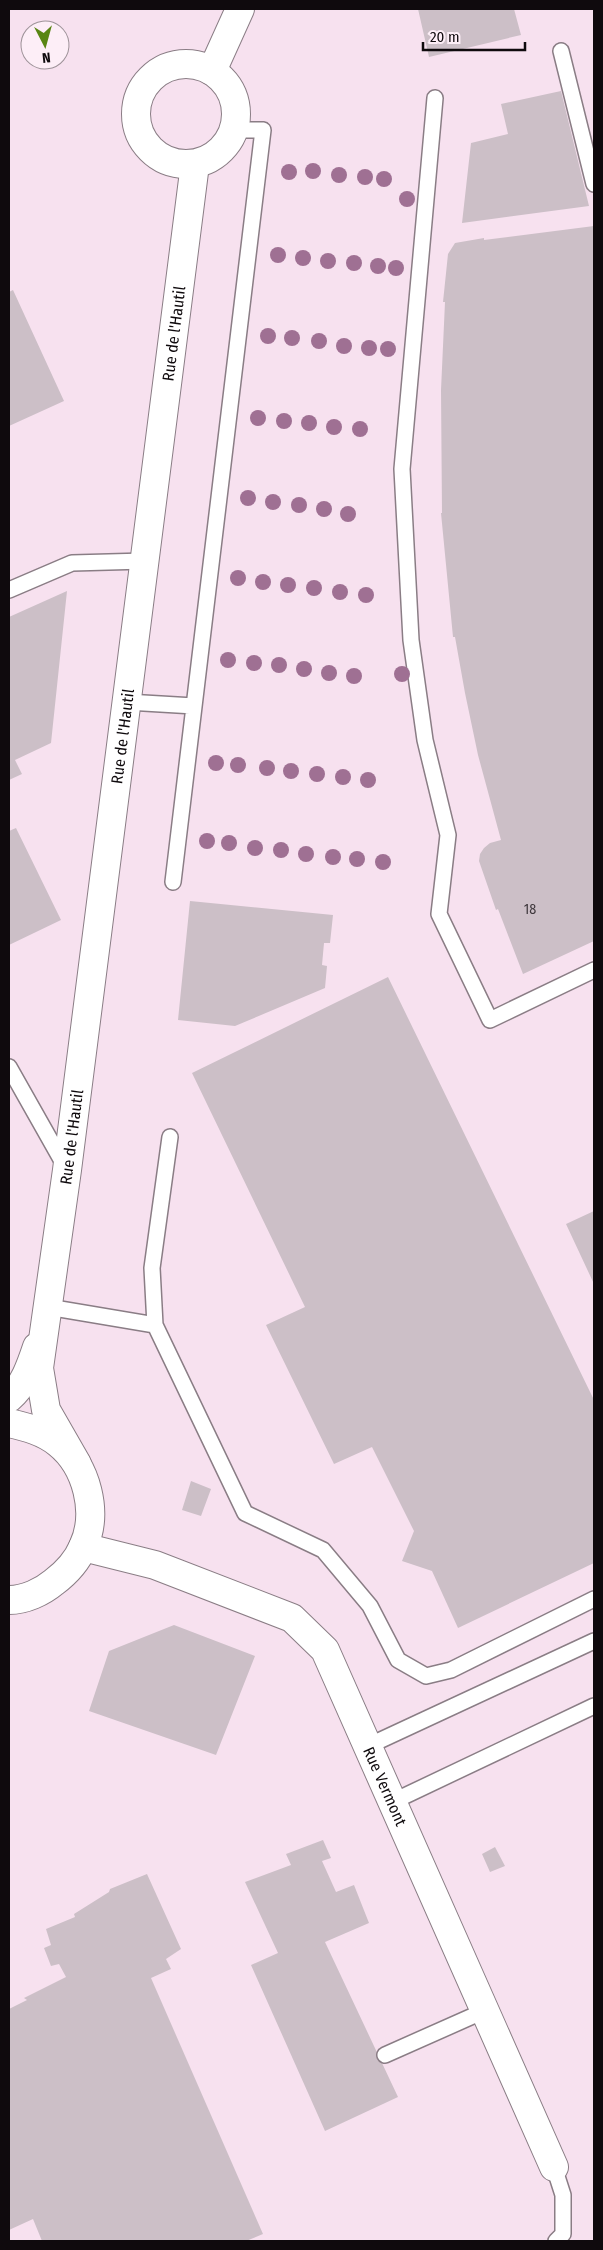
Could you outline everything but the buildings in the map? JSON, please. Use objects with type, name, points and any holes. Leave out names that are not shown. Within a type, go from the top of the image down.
[{"type":"street","points":[[212,71],[240,9]]},
{"type":"street","points":[[181,64],[197,65],[212,71],[225,82],[234,97],[236,113],[234,130],[228,143],[219,153],[208,160],[195,164],[178,164],[162,159],[149,150],[140,136],[135,120],[136,104],[142,89],[152,77],[166,68],[181,64]]},
{"type":"street","name":"Rue de l'Hautil","points":[[77,1464],[46,1410],[39,1368],[67,1170],[195,164]]},
{"type":"street","name":"Rue de l'Hautil","points":[[9,1398],[14,1394],[30,1369],[48,1307]]},
{"type":"street","points":[[9,1423],[34,1428],[58,1443],[77,1464],[88,1491],[90,1519],[83,1547],[67,1571],[44,1590],[9,1613]]},
{"type":"street","name":"Rue Vermont","points":[[83,1547],[155,1566],[292,1618],[325,1650],[554,2167]]},
{"type":"street","points":[[9,1600],[18,1600],[44,1590]]},
{"type":"lane","points":[[561,51],[594,184]]},
{"type":"lane","points":[[435,98],[402,469],[411,640],[425,740],[448,835],[439,914],[490,1020],[594,970]]},
{"type":"lane","points":[[172,882],[263,130],[234,130]]},
{"type":"lane","points":[[9,590],[72,563],[145,561]]},
{"type":"lane","points":[[127,702],[194,706]]},
{"type":"lane","points":[[9,1067],[67,1170]]},
{"type":"lane","points":[[170,1137],[152,1268],[155,1325],[245,1513],[323,1550],[370,1606],[398,1660],[426,1676],[451,1670],[594,1600]]},
{"type":"lane","points":[[48,1307],[155,1325]]},
{"type":"lane","points":[[368,1746],[594,1641]]},
{"type":"lane","points":[[392,1802],[594,1706]]},
{"type":"lane","points":[[384,2055],[484,2011]]},
{"type":"lane","points":[[554,2167],[563,2195],[563,2234],[556,2241]]},
{"type":"shaded area","points":[[9,9],[594,9],[594,2241],[9,2241]]}]
